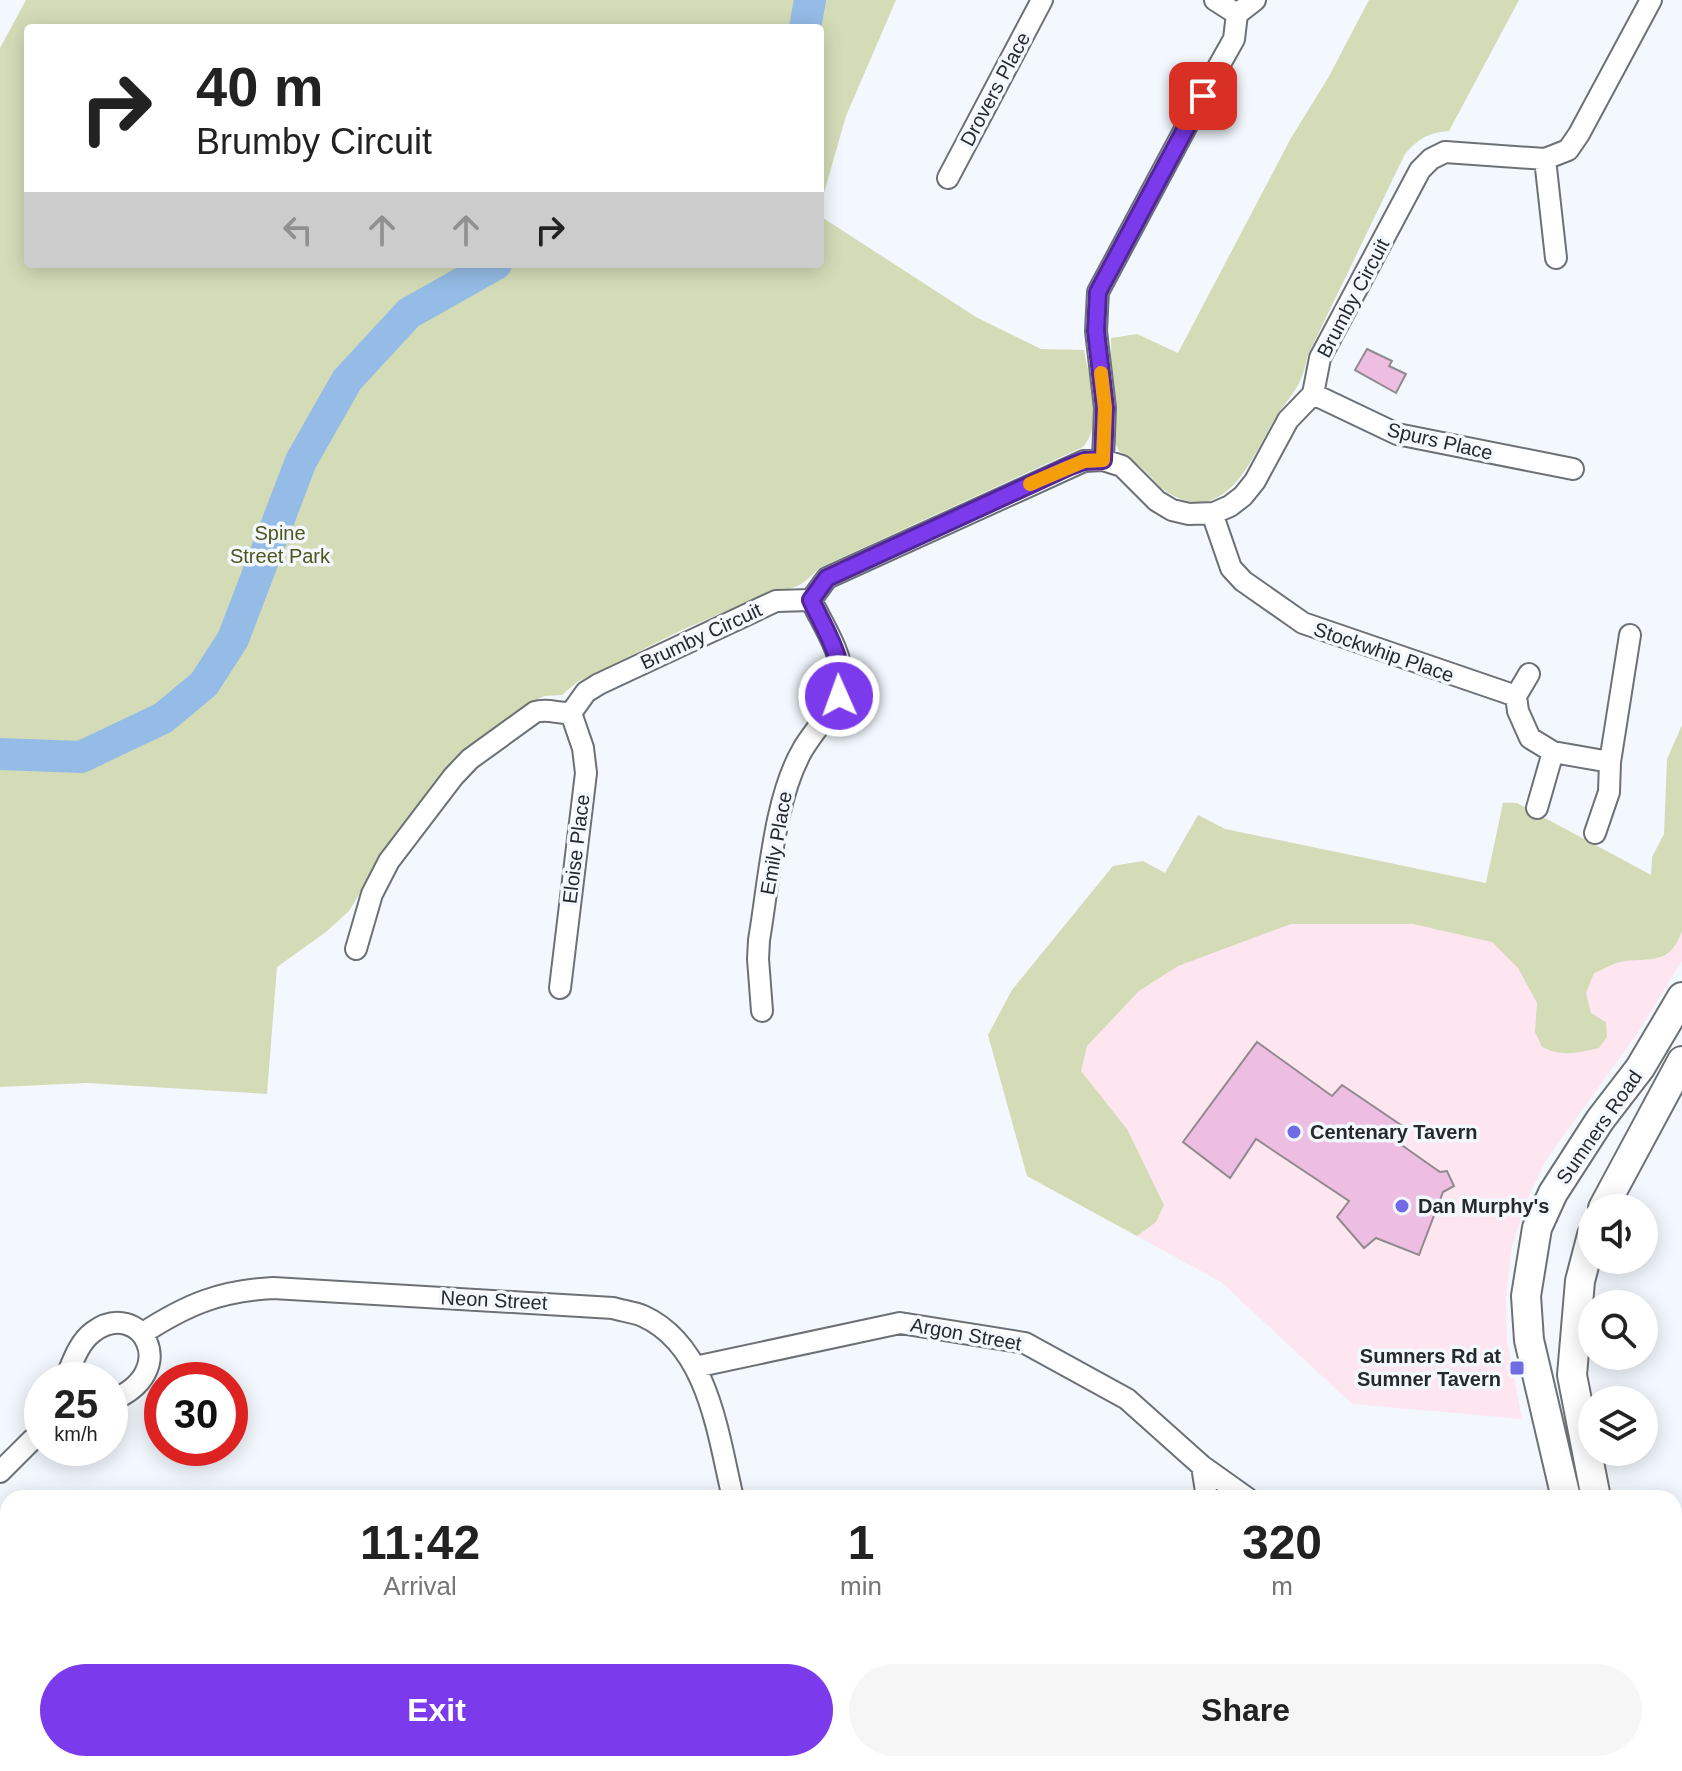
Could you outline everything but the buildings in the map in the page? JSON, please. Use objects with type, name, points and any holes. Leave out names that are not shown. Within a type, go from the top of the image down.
[{"type":"main road","name":"Sumners Road","points":[[1564,1490],[1529,1340],[1526,1296],[1537,1228],[1553,1193],[1600,1120],[1640,1068],[1682,997]]},
{"type":"main road","name":"Sumners Road","points":[[1611,1194],[1682,1061]]},
{"type":"main road","points":[[1582,1274],[1572,1375],[1594,1490]]},
{"type":"street","name":"Drovers Place","points":[[948,178],[1042,0]]},
{"type":"street","points":[[1215,0],[1237,14]]},
{"type":"street","points":[[1103,460],[1105,408],[1096,331],[1098,292],[1216,71],[1230,51],[1237,14],[1255,0]]},
{"type":"street","points":[[1556,258],[1545,159],[1568,150],[1579,134],[1651,0]]},
{"type":"street","name":"Brumby Circuit","points":[[1212,513],[1230,506],[1243,496],[1255,481],[1288,420],[1313,394],[1320,358],[1420,170],[1431,159],[1445,152],[1545,159]]},
{"type":"street","name":"Spurs Place","points":[[1313,394],[1397,434],[1573,469]]},
{"type":"street","points":[[811,600],[827,578],[1084,461],[1103,460],[1122,466],[1157,501],[1172,510],[1189,514],[1212,513]]},
{"type":"street","name":"Stockwhip Place","points":[[1212,513],[1231,568],[1243,581],[1303,623],[1516,696]]},
{"type":"street","name":"Brumby Circuit","points":[[571,713],[586,692],[599,684],[776,601],[811,600]]},
{"type":"street","name":"Emily Place","points":[[762,1011],[759,940],[784,791],[803,749],[839,696],[842,680],[838,659],[811,600]]},
{"type":"street","points":[[1595,833],[1609,792],[1610,762],[1630,635]]},
{"type":"street","points":[[1529,674],[1516,696],[1518,711],[1530,738],[1553,752],[1610,762]]},
{"type":"street","points":[[356,949],[380,875],[453,777],[470,759],[535,712],[545,709],[560,714],[571,713]]},
{"type":"street","name":"Eloise Place","points":[[560,988],[586,773],[583,748],[571,713]]},
{"type":"street","points":[[1537,808],[1553,752]]},
{"type":"street","name":"Neon Street","points":[[143,1333],[203,1299],[240,1290],[273,1288],[566,1304],[613,1308],[643,1316],[668,1333],[695,1367],[712,1411],[731,1490]]},
{"type":"street","name":"Argon Street","points":[[695,1367],[900,1323],[1025,1343],[1127,1399],[1202,1466],[1236,1490]]},
{"type":"street","points":[[72,1362],[91,1333],[109,1324],[131,1326],[143,1333],[151,1347],[150,1367],[138,1383],[128,1389]]},
{"type":"street","points":[[0,1472],[24,1448]]},
{"type":"street","points":[[1202,1466],[1206,1490]]},
{"type":"shaded area","points":[[1503,803],[1517,803],[1682,891],[1682,961],[1637,1034],[1548,1157],[1530,1193],[1512,1246],[1506,1297],[1507,1340],[1522,1419],[1352,1404],[1221,1282],[1027,1176],[988,1035],[1012,990],[1113,866],[1143,861],[1165,873],[1198,815],[1225,829],[1486,883]]},
{"type":"green space","name":"Spine Street Park","points":[[26,0],[896,0],[846,116],[824,193],[824,24],[24,24],[24,268],[824,268],[824,219],[976,317],[1041,349],[1084,350],[1094,400],[1090,437],[1083,447],[819,568],[800,585],[776,590],[682,630],[577,682],[562,695],[544,696],[527,705],[377,866],[349,911],[326,932],[277,967],[267,1094],[86,1083],[0,1087],[0,48]]},
{"type":"green space","points":[[1369,0],[1519,0],[1449,131],[1424,137],[1405,154],[1307,357],[1297,387],[1244,472],[1221,495],[1207,501],[1191,502],[1172,495],[1119,451],[1112,436],[1111,338],[1137,334],[1178,353],[1291,138],[1328,78]]},
{"type":"green space","points":[[1682,725],[1682,931],[1672,949],[1660,957],[1621,962],[1594,973],[1586,993],[1591,1013],[1606,1022],[1607,1037],[1599,1048],[1563,1053],[1542,1047],[1535,1032],[1537,1003],[1518,968],[1492,942],[1413,924],[1291,924],[1178,966],[1139,991],[1087,1046],[1081,1071],[1127,1129],[1164,1205],[1156,1222],[1137,1236],[1027,1176],[988,1035],[1012,990],[1113,866],[1143,861],[1165,873],[1198,815],[1225,829],[1486,883],[1503,803],[1517,803],[1651,875],[1652,857],[1664,834],[1667,759]]},
{"type":"waterway","points":[[806,24],[810,0]]},
{"type":"waterway","points":[[0,754],[81,757],[163,718],[204,684],[233,639],[301,461],[347,380],[409,313],[489,268]]},
{"type":"slow traffic","points":[[1030,484],[1084,461],[1103,460],[1105,408],[1101,373]]},
{"type":"place","name":"Centenary Tavern","points":[[1294,1132]]},
{"type":"place","name":"Dan Murphy's","points":[[1402,1206]]},
{"type":"place","name":"Sumners Rd at Sumner Tavern","points":[[1517,1368]]},
{"type":"route","points":[[839,696],[842,680],[838,659],[811,600],[827,578],[1068,467],[1084,461],[1103,460],[1105,408],[1096,331],[1098,292],[1203,96]]}]
